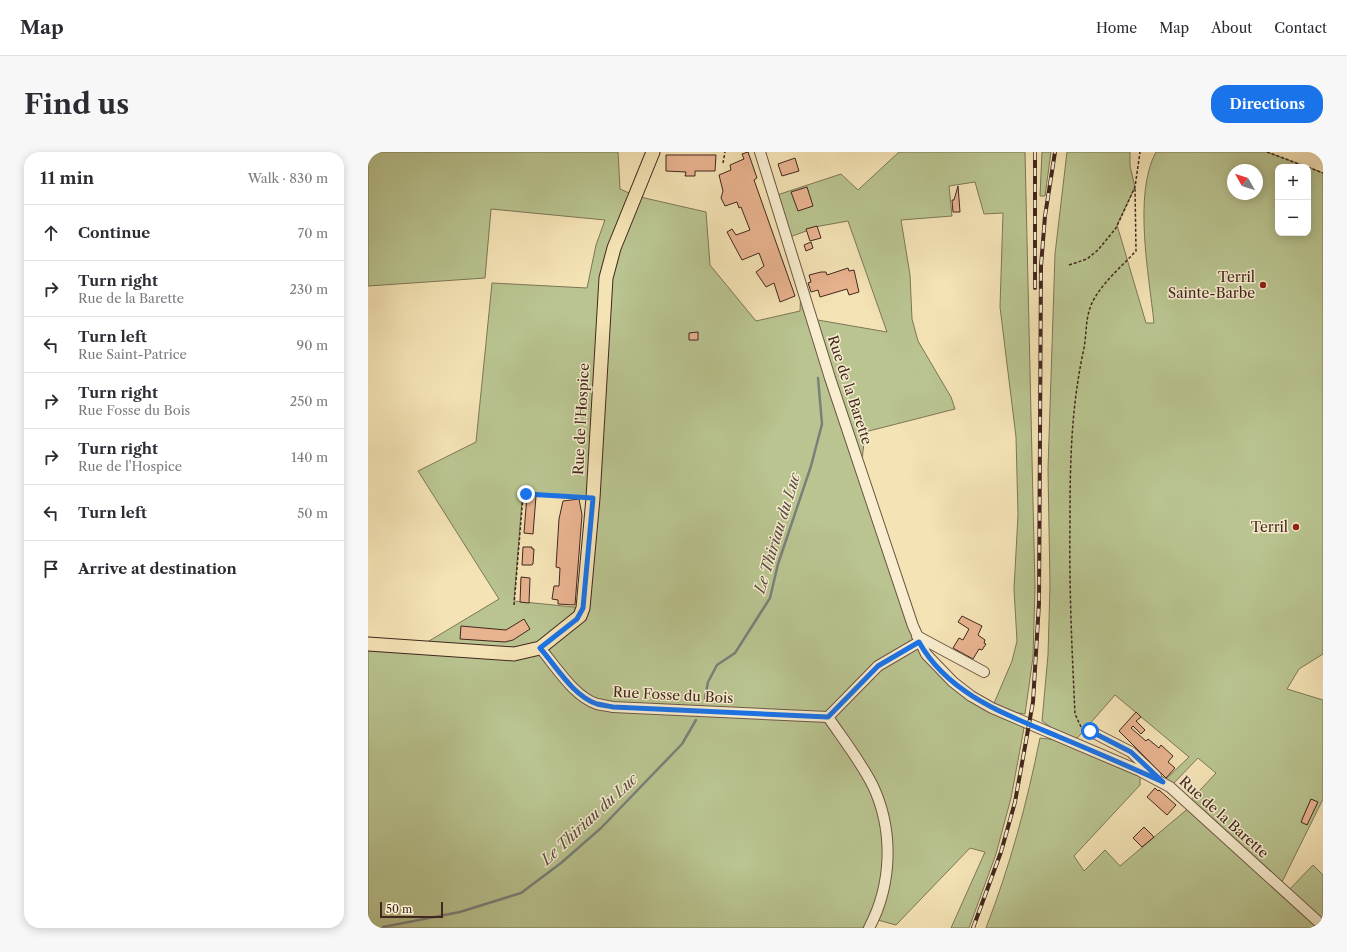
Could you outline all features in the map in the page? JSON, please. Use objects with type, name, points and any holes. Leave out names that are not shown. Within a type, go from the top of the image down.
[{"type":"main road","name":"Rue de l'Hospice","points":[[368,644],[514,654],[540,648],[577,619],[583,608],[593,498],[606,278],[614,248],[653,152]]},
{"type":"street","name":"Rue de la Barette","points":[[760,152],[830,378],[918,639],[926,654],[953,682],[984,704],[1163,782],[1192,805],[1323,926]]},
{"type":"street","points":[[869,928],[880,903],[886,871],[888,848],[884,820],[873,786],[828,717],[878,666],[918,639],[984,672]]},
{"type":"street","name":"Rue Fosse du Bois","points":[[540,648],[575,689],[585,697],[598,704],[613,707],[828,717]]},
{"type":"street","points":[[1090,731],[1131,752],[1163,782]]},
{"type":"path","points":[[723,163],[725,152]]},
{"type":"path","points":[[1090,731],[1081,727],[1075,714],[1069,601],[1070,444],[1074,398],[1086,337],[1087,315],[1092,302],[1103,285],[1136,251],[1135,187],[1140,152]]},
{"type":"path","points":[[1267,152],[1300,164]]},
{"type":"path","points":[[1311,168],[1323,173]]},
{"type":"path","points":[[1070,265],[1087,259],[1098,250],[1116,228],[1135,187]]},
{"type":"path","points":[[514,605],[523,496],[528,493],[593,498]]},
{"type":"green space","points":[[368,152],[618,152],[620,189],[636,196],[706,212],[710,265],[756,321],[800,311],[801,283],[812,319],[887,332],[848,221],[820,226],[787,238],[774,196],[841,174],[858,190],[899,152],[1025,152],[1035,588],[1033,657],[1025,714],[993,709],[1024,728],[1011,798],[996,854],[969,928],[951,928],[985,852],[970,848],[896,925],[874,919],[869,928],[368,928],[368,644],[419,647],[499,599],[418,471],[476,442],[492,283],[587,288],[596,245],[605,220],[491,209],[485,278],[368,286]],"holes":[[[975,182],[984,214],[1003,213],[1000,307],[1016,437],[1018,515],[1014,589],[1017,641],[1012,661],[992,708],[926,655],[861,471],[865,432],[955,409],[951,397],[918,341],[912,319],[910,275],[901,220],[952,216],[949,186]],[[528,493],[593,498],[583,608],[514,601],[522,500]]]},
{"type":"green space","points":[[1042,152],[1051,152],[1045,196],[1040,196]]},
{"type":"green space","points":[[1067,152],[1130,152],[1130,166],[1135,187],[1117,225],[1146,323],[1154,323],[1144,235],[1145,190],[1149,169],[1156,152],[1267,152],[1299,164],[1275,164],[1275,236],[1311,236],[1311,168],[1323,173],[1323,654],[1299,669],[1287,689],[1323,700],[1323,799],[1280,886],[1287,892],[1313,865],[1323,875],[1323,928],[986,928],[1003,881],[1017,834],[1040,738],[1072,742],[1042,721],[1048,655],[1050,586],[1048,469],[1055,254]],"holes":[[[1115,695],[1189,757],[1163,782],[1170,787],[1198,758],[1216,773],[1188,803],[1191,806],[1120,866],[1105,850],[1084,871],[1074,856],[1140,785],[1140,771],[1073,743]]]},
{"type":"building","points":[[748,152],[757,178],[754,180],[795,296],[780,302],[774,283],[766,287],[756,272],[764,266],[759,253],[742,260],[727,232],[732,229],[736,235],[750,230],[741,207],[739,208],[737,202],[725,206],[721,198],[723,191],[719,175],[731,170],[730,165],[744,159],[742,154]]},
{"type":"building","points":[[666,155],[716,155],[715,171],[695,171],[695,176],[685,176],[686,172],[666,171]]},
{"type":"building","points":[[795,158],[799,171],[782,176],[778,164]]},
{"type":"building","points":[[958,186],[960,212],[953,212],[952,200],[954,200]]},
{"type":"building","points":[[807,187],[813,206],[798,211],[791,192]]},
{"type":"building","points":[[817,226],[821,238],[810,241],[806,229]]},
{"type":"building","points":[[811,242],[813,248],[806,251],[804,245]]},
{"type":"building","points":[[848,268],[849,271],[854,270],[859,292],[849,295],[847,289],[820,297],[818,290],[811,292],[808,283],[811,282],[809,275],[826,272],[827,275]]},
{"type":"building","points":[[698,332],[698,340],[689,340],[689,333]]},
{"type":"building","points":[[527,495],[536,496],[533,534],[524,533]]},
{"type":"building","points":[[579,499],[582,515],[575,605],[558,604],[558,600],[552,599],[554,586],[559,586],[560,568],[556,567],[559,519],[563,501]]},
{"type":"building","points":[[523,547],[532,547],[532,549],[534,549],[532,565],[522,565]]},
{"type":"building","points":[[521,577],[530,578],[529,603],[520,602]]},
{"type":"building","points":[[962,616],[982,626],[978,635],[985,640],[984,643],[986,644],[982,650],[979,649],[973,659],[953,648],[959,638],[963,640],[969,629],[958,622]]},
{"type":"building","points":[[524,619],[530,629],[513,640],[505,642],[460,639],[461,626],[506,630]]},
{"type":"building","points":[[1136,712],[1141,717],[1136,721],[1145,730],[1141,734],[1133,726],[1131,728],[1146,741],[1148,739],[1159,748],[1161,745],[1173,756],[1168,762],[1175,768],[1166,778],[1119,731]]},
{"type":"building","points":[[1155,788],[1176,805],[1167,815],[1147,797]]},
{"type":"building","points":[[1311,799],[1318,802],[1307,825],[1301,822]]},
{"type":"building","points":[[1144,827],[1154,837],[1142,847],[1133,838]]},
{"type":"waterway","name":"Le Thiriau du Luc","points":[[705,698],[708,682],[717,665],[735,653],[770,598],[778,564],[811,466],[822,424],[818,378]]},
{"type":"waterway","name":"Le Thiriau du Luc","points":[[383,927],[460,912],[521,893],[561,863],[601,828],[682,744],[696,720]]},
{"type":"railway","points":[[1035,152],[1035,288]]},
{"type":"railway","points":[[973,928],[1001,852],[1015,802],[1033,702],[1039,603],[1041,266],[1045,216],[1055,152]]},
{"type":"place","name":"Terril Sainte-Barbe","points":[[1263,285]]},
{"type":"place","name":"Terril","points":[[1296,527]]},
{"type":"route","points":[[526,494],[593,498],[583,608],[577,619],[540,648],[575,689],[585,697],[598,704],[613,707],[828,717],[878,666],[919,642],[926,654],[937,667],[953,682],[984,704],[1163,782],[1131,752],[1090,731]]}]
